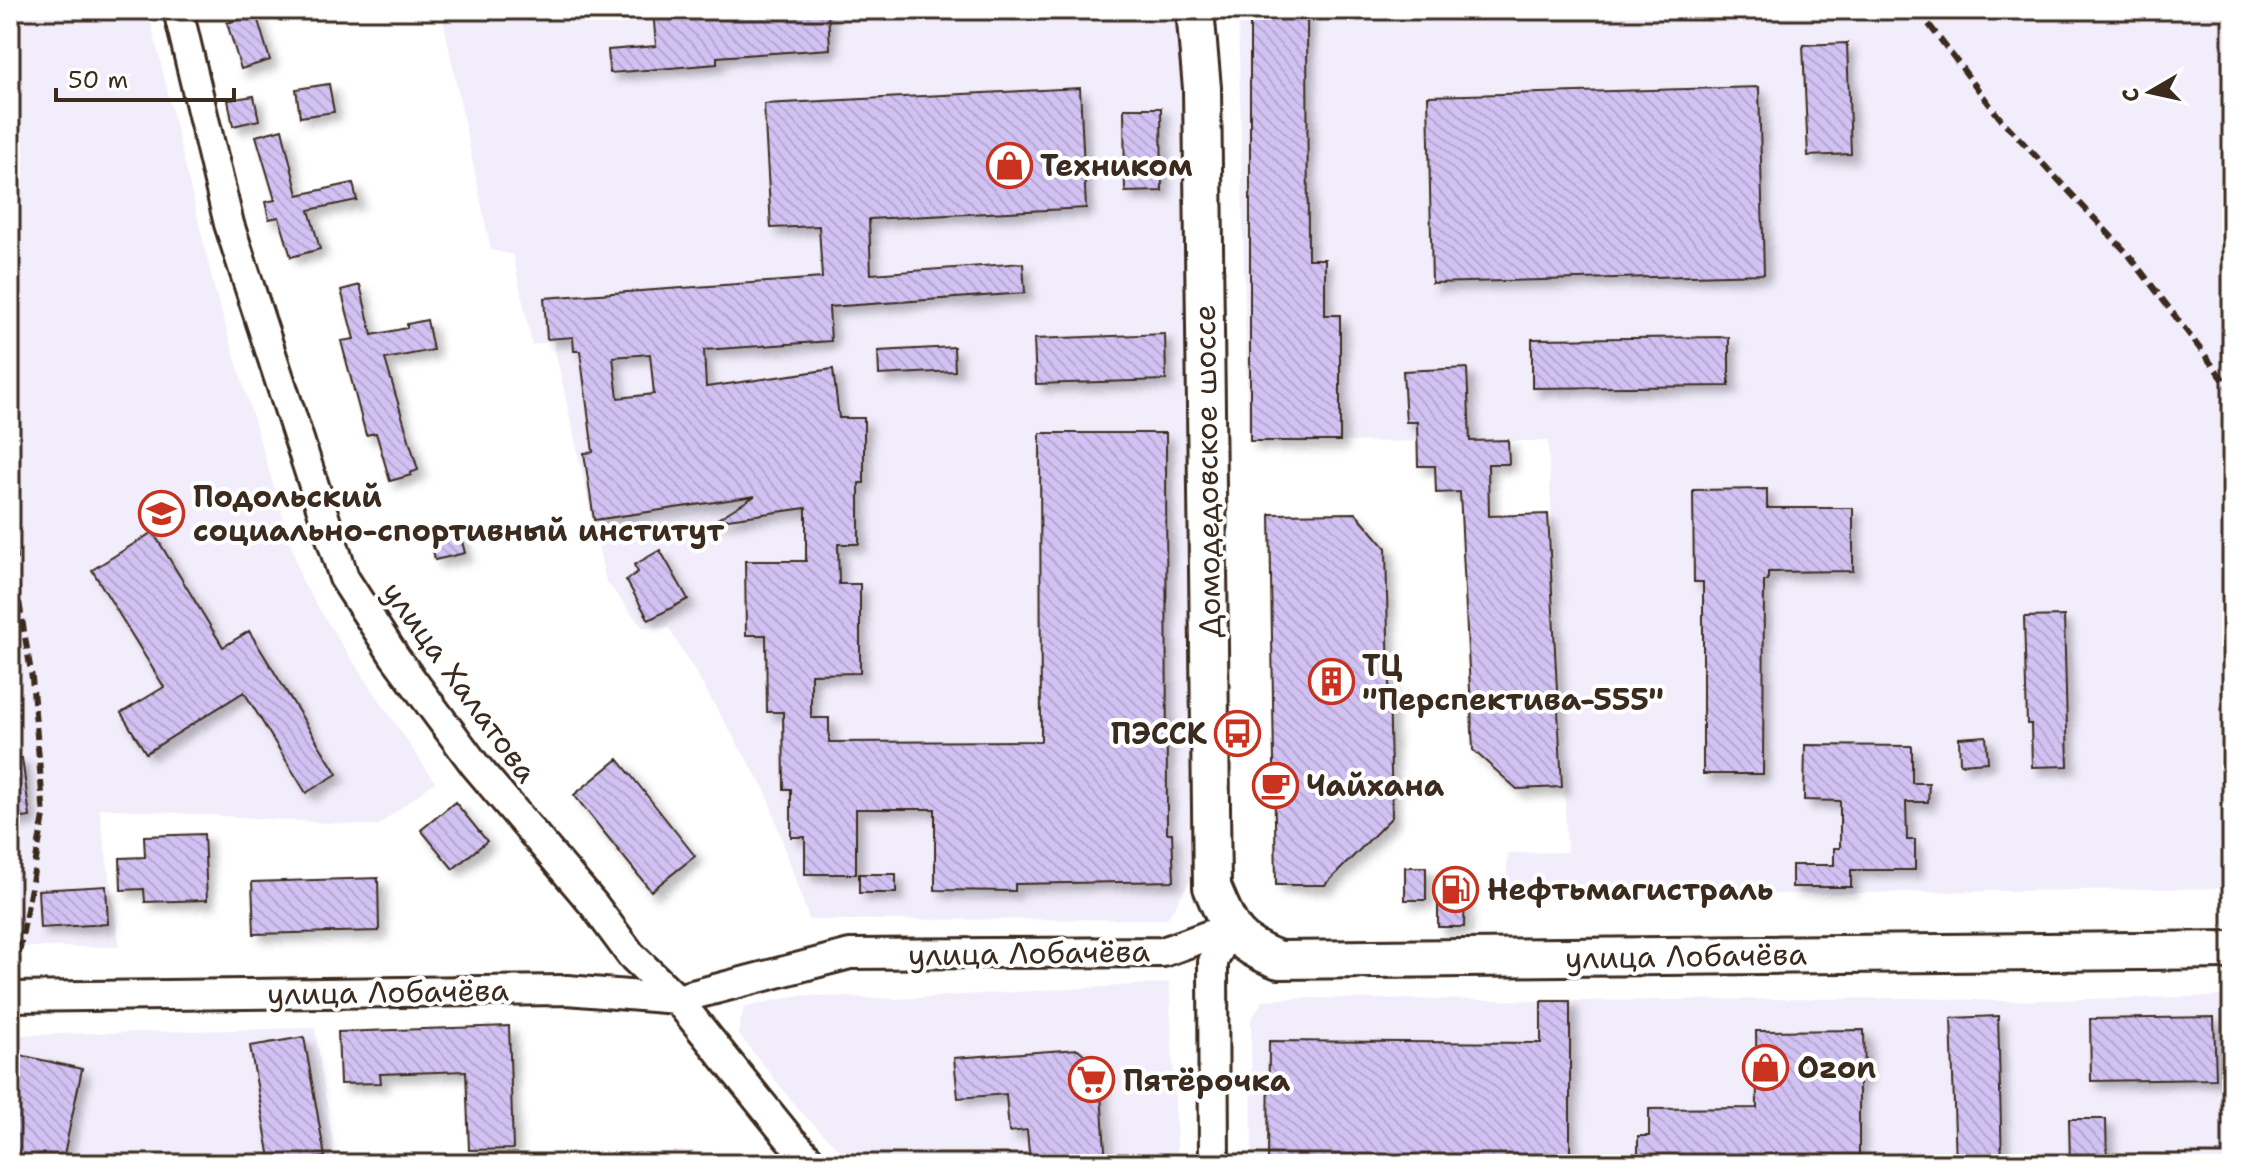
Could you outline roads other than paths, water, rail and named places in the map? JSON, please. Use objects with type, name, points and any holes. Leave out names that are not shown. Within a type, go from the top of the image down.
[{"type":"main road","name":"Домодедовское шоссе","points":[[1195,10],[1202,88],[1212,887],[1229,928]]},
{"type":"main road","name":"улица Лобачёва","points":[[1229,928],[1251,950],[1279,960],[2232,950]]},
{"type":"street","name":"улица Халатова","points":[[178,10],[229,224],[344,578],[395,657],[475,765],[594,905],[631,955],[677,999],[789,1138],[814,1164]]},
{"type":"street","name":"улица Лобачёва","points":[[10,997],[567,990],[677,999],[850,954],[1163,952],[1229,928]]},
{"type":"street","points":[[1214,1164],[1213,962],[1229,928]]},
{"type":"railway","points":[[1918,10],[1999,117],[2128,254],[2232,391]]},
{"type":"railway","points":[[10,297],[15,362],[13,505]]},
{"type":"railway","points":[[13,496],[15,560]]},
{"type":"railway","points":[[10,549],[32,678],[44,816],[10,1003]]},
{"type":"place","name":"Техником","points":[[1009,165]]},
{"type":"place","name":"Подольский социально-спортивный институт","points":[[162,513]]},
{"type":"place","name":"ТЦ \"Перспектива-555\"","points":[[1331,682]]},
{"type":"place","name":"ПЭССК","points":[[1238,733]]},
{"type":"place","name":"Чайхана","points":[[1275,785]]},
{"type":"place","name":"Нефтьмагистраль","points":[[1456,889]]},
{"type":"place","name":"Ozon","points":[[1766,1067]]},
{"type":"place","name":"Пятёрочка","points":[[1092,1080]]}]
